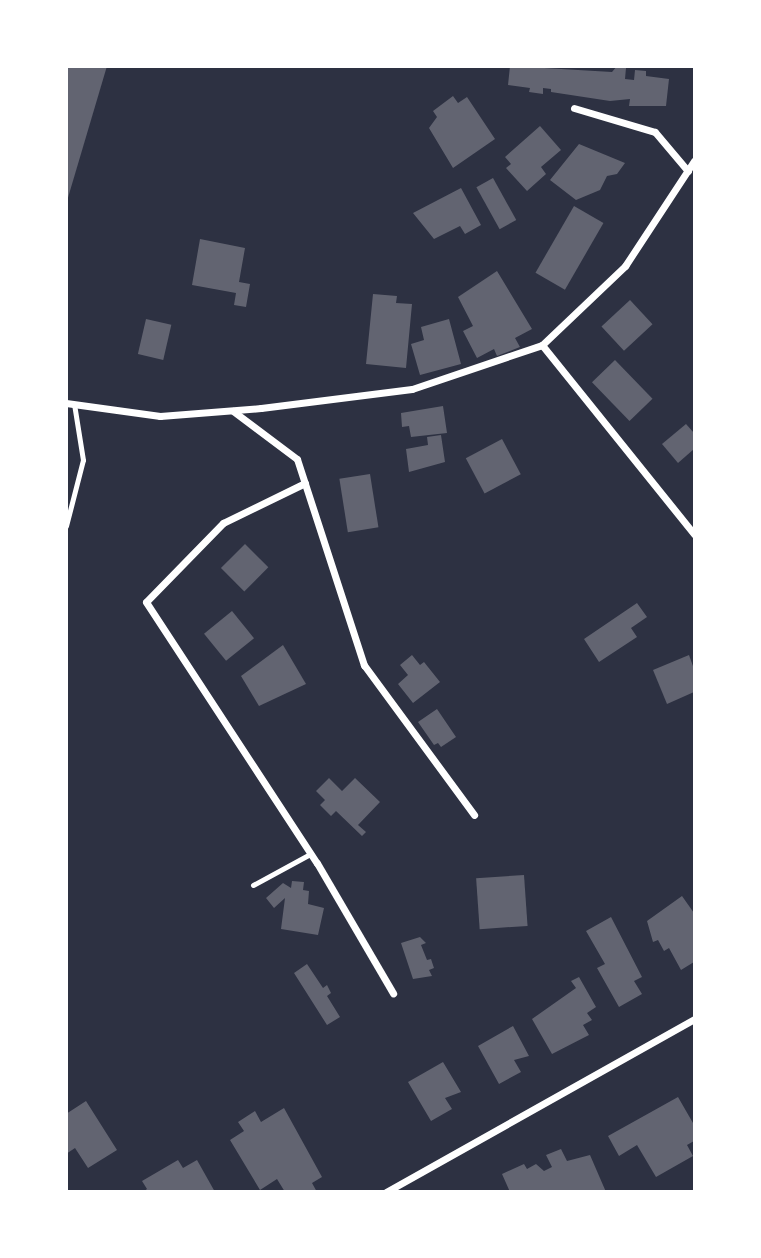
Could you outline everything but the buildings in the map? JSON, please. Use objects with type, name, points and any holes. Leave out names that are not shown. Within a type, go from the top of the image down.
[{"type":"street","points":[[574,108],[656,132],[688,171]]},
{"type":"street","points":[[70,404],[160,416],[232,411],[412,389],[542,345],[625,266],[695,161]]},
{"type":"street","points":[[542,345],[695,534]]},
{"type":"street","points":[[232,411],[297,459],[364,665],[474,815]]},
{"type":"street","points":[[305,483],[223,523],[146,602],[310,854],[393,993]]},
{"type":"street","points":[[386,1192],[694,1021]]},
{"type":"lane","points":[[66,526],[83,460],[70,404]]},
{"type":"lane","points":[[253,885],[310,854]]}]
